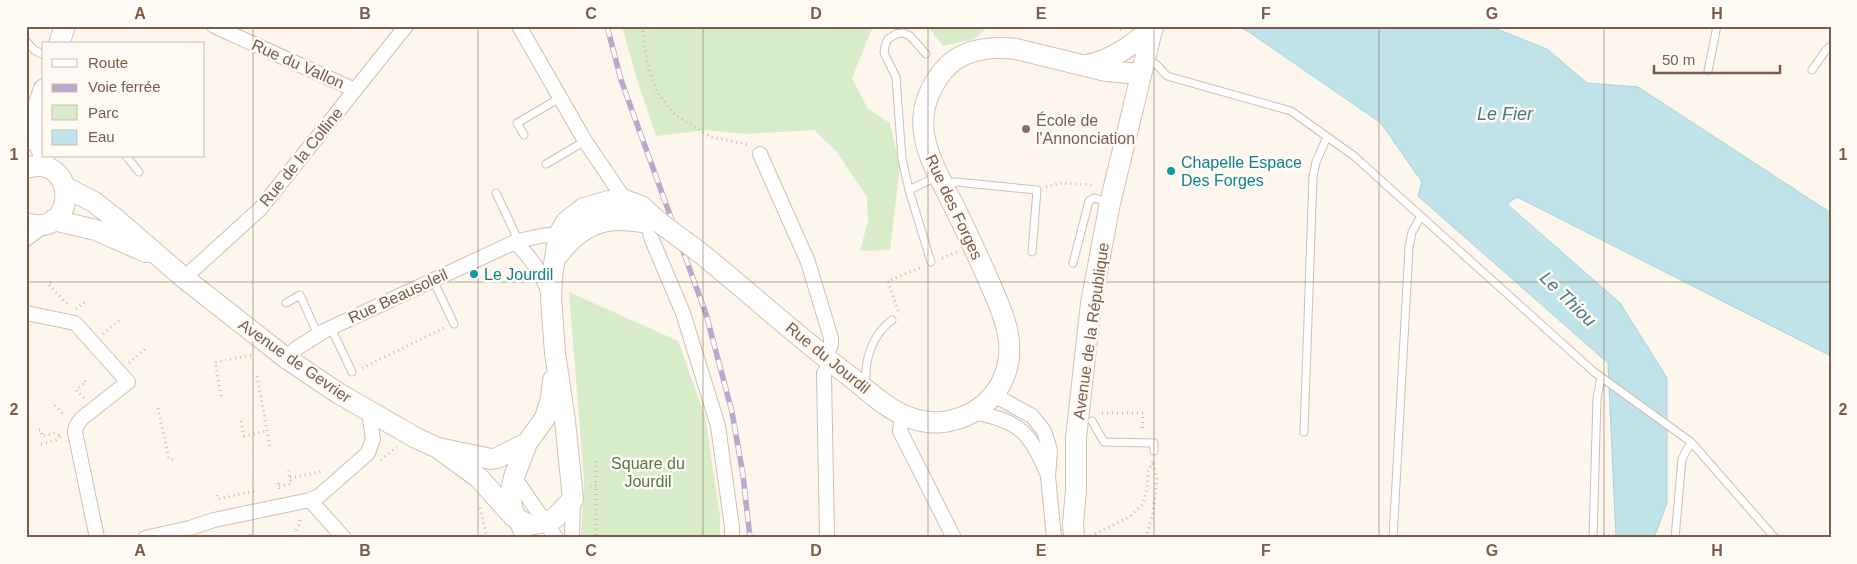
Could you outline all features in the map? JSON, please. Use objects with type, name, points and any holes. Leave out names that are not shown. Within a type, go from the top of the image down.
[{"type":"street","points":[[60,42],[65,26]]},
{"type":"street","name":"Rue du Vallon","points":[[214,26],[354,90]]},
{"type":"street","name":"Rue de la Colline","points":[[184,278],[260,208],[406,26]]},
{"type":"street","points":[[520,26],[585,142],[625,200],[641,206],[653,220],[652,240],[683,313],[718,426],[732,538]]},
{"type":"street","name":"Rue des Forges","points":[[1079,66],[1098,63],[1112,58],[1153,27]]},
{"type":"street","name":"Avenue de la République","points":[[1074,538],[1076,438],[1095,276],[1110,203],[1153,27]]},
{"type":"street","name":"Rue des Forges","points":[[994,395],[1004,378],[1008,364],[1009,343],[1006,324],[973,246],[926,148],[922,116],[931,88],[952,61],[970,52],[1001,48],[1016,49],[1079,66],[1106,71],[1142,68]]},
{"type":"street","points":[[26,140],[42,94]]},
{"type":"street","points":[[36,111],[35,133],[42,150]]},
{"type":"street","points":[[760,154],[808,262],[831,338],[824,373],[827,538]]},
{"type":"street","points":[[26,168],[38,166],[46,160],[58,175],[65,187],[66,193],[62,212],[26,239]]},
{"type":"street","name":"Avenue de Gevrier","points":[[65,187],[94,202],[184,278],[286,358],[338,394],[438,448],[479,478],[514,517]]},
{"type":"street","name":"Avenue de Gevrier","points":[[572,538],[573,499],[565,421],[555,353],[551,298],[552,276],[556,257],[565,236],[566,222],[584,208],[609,200],[625,200]]},
{"type":"street","points":[[625,200],[618,220],[653,220]]},
{"type":"street","name":"Avenue de Gevrier","points":[[565,236],[586,228],[618,220]]},
{"type":"street","name":"Rue du Jourdil","points":[[653,220],[698,251],[828,360],[902,415],[922,422],[959,418],[974,412],[994,395]]},
{"type":"street","name":"Avenue de Gevrier","points":[[26,224],[50,222],[96,230],[162,258]]},
{"type":"street","name":"Rue Beausoleil","points":[[286,358],[296,348],[331,328],[515,242],[543,236],[565,236]]},
{"type":"street","points":[[515,242],[532,259],[551,298]]},
{"type":"street","points":[[26,313],[75,323],[128,382],[76,426],[75,432],[97,538]]},
{"type":"street","name":"Avenue de Gevrier","points":[[524,538],[514,517],[510,496],[514,477],[527,444],[545,418],[551,398],[555,353]]},
{"type":"street","points":[[994,395],[1032,416],[1044,431],[1050,450],[1048,476],[1054,538]]},
{"type":"street","points":[[145,538],[190,528],[214,520],[310,500],[318,496],[368,453],[373,439],[369,412]]},
{"type":"street","points":[[974,412],[997,417],[1023,432],[1034,444],[1048,476]]},
{"type":"street","points":[[902,415],[900,431],[954,538]]},
{"type":"street","points":[[527,444],[497,458],[514,477],[551,530]]},
{"type":"street","name":"Avenue de Gevrier","points":[[438,448],[491,459],[497,458]]},
{"type":"street","name":"Avenue de la République","points":[[1076,491],[1092,536]]},
{"type":"street","points":[[551,530],[555,518],[573,499]]},
{"type":"street","points":[[310,500],[344,538]]},
{"type":"street","points":[[514,517],[529,525],[551,530]]},
{"type":"lane","points":[[1708,71],[1717,26]]},
{"type":"lane","points":[[926,54],[917,42],[903,33],[896,34],[888,39],[884,46],[884,53],[896,77],[902,159],[909,190],[932,262]]},
{"type":"lane","points":[[26,41],[34,50],[42,54]]},
{"type":"lane","points":[[1812,70],[1831,46]]},
{"type":"lane","points":[[1142,68],[1156,64],[1167,76],[1292,111],[1354,156],[1604,379],[1692,442],[1775,538]]},
{"type":"lane","points":[[524,135],[517,123],[560,98]]},
{"type":"lane","points":[[1304,432],[1312,177],[1316,162],[1327,137]]},
{"type":"lane","points":[[546,164],[585,142]]},
{"type":"lane","points":[[128,158],[139,172]]},
{"type":"lane","points":[[909,190],[940,180],[1037,190],[1032,252]]},
{"type":"lane","points":[[496,193],[514,233],[515,242]]},
{"type":"lane","points":[[1073,263],[1089,201],[1091,198],[1095,198],[1110,203]]},
{"type":"lane","points":[[1393,538],[1409,248],[1412,232],[1421,216]]},
{"type":"lane","points":[[433,280],[454,324]]},
{"type":"lane","points":[[286,303],[300,295],[318,335]]},
{"type":"lane","points":[[867,390],[866,374],[871,345],[884,327],[892,320]]},
{"type":"lane","points":[[331,328],[352,372]]},
{"type":"lane","points":[[1592,538],[1597,399],[1604,379]]},
{"type":"lane","points":[[1092,421],[1104,442],[1154,443],[1154,451]]},
{"type":"lane","points":[[1675,538],[1682,459],[1692,442]]},
{"type":"path","points":[[642,26],[647,62],[657,92],[675,115],[711,137],[751,145],[760,154]]},
{"type":"path","points":[[1060,183],[1098,186]]},
{"type":"path","points":[[888,281],[908,274]]},
{"type":"path","points":[[51,282],[48,284],[74,312],[86,301]]},
{"type":"path","points":[[99,338],[120,320]]},
{"type":"path","points":[[352,372],[454,324]]},
{"type":"path","points":[[221,396],[215,362],[262,353],[269,345]]},
{"type":"path","points":[[119,372],[145,349]]},
{"type":"path","points":[[257,376],[270,447]]},
{"type":"path","points":[[79,388],[86,382],[84,380]]},
{"type":"path","points":[[55,405],[59,409]]},
{"type":"path","points":[[158,408],[169,459],[176,460]]},
{"type":"path","points":[[1102,413],[1143,413],[1142,442]]},
{"type":"path","points":[[242,421],[244,436],[267,431]]},
{"type":"path","points":[[39,430],[41,430],[42,436],[55,433],[60,436]]},
{"type":"path","points":[[41,444],[56,440]]},
{"type":"path","points":[[1146,538],[1153,512],[1157,480],[1153,462],[1154,451]]},
{"type":"path","points":[[596,461],[596,486]]},
{"type":"path","points":[[1092,536],[1129,517],[1143,504],[1148,472],[1153,462]]},
{"type":"path","points":[[279,486],[291,484],[288,467]]},
{"type":"path","points":[[290,478],[317,472]]},
{"type":"path","points":[[217,495],[218,499],[256,491]]},
{"type":"path","points":[[296,530],[300,522],[300,519],[298,519]]},
{"type":"path","points":[[1606,535],[1643,538]]},
{"type":"green space","points":[[622,26],[876,26],[871,31],[852,78],[868,109],[890,123],[900,167],[890,250],[860,251],[868,221],[867,197],[836,151],[814,130],[746,134],[705,130],[656,136],[638,83]]},
{"type":"green space","points":[[926,26],[989,26],[974,39],[943,46]]},
{"type":"green space","name":"Square du Jourdil","points":[[569,292],[678,341],[705,416],[720,516],[720,538],[581,538],[584,479]]},
{"type":"water","name":"Le Fier","points":[[1238,26],[1489,26],[1547,49],[1587,83],[1638,87],[1831,213],[1831,356],[1517,197],[1507,204],[1620,303],[1667,378],[1667,503],[1654,538],[1616,538],[1608,363],[1418,196],[1422,182],[1381,123]]},
{"type":"railway","points":[[607,26],[621,80],[706,314],[732,412],[743,475],[750,538]]},
{"type":"place","name":"École de l'Annonciation","points":[[1026,129]]},
{"type":"place","name":"Chapelle Espace Des Forges","points":[[1171,171]]},
{"type":"place","name":"Le Jourdil","points":[[474,274]]},
{"type":"water label","name":"Le Thiou","points":[[1568,299]]}]
